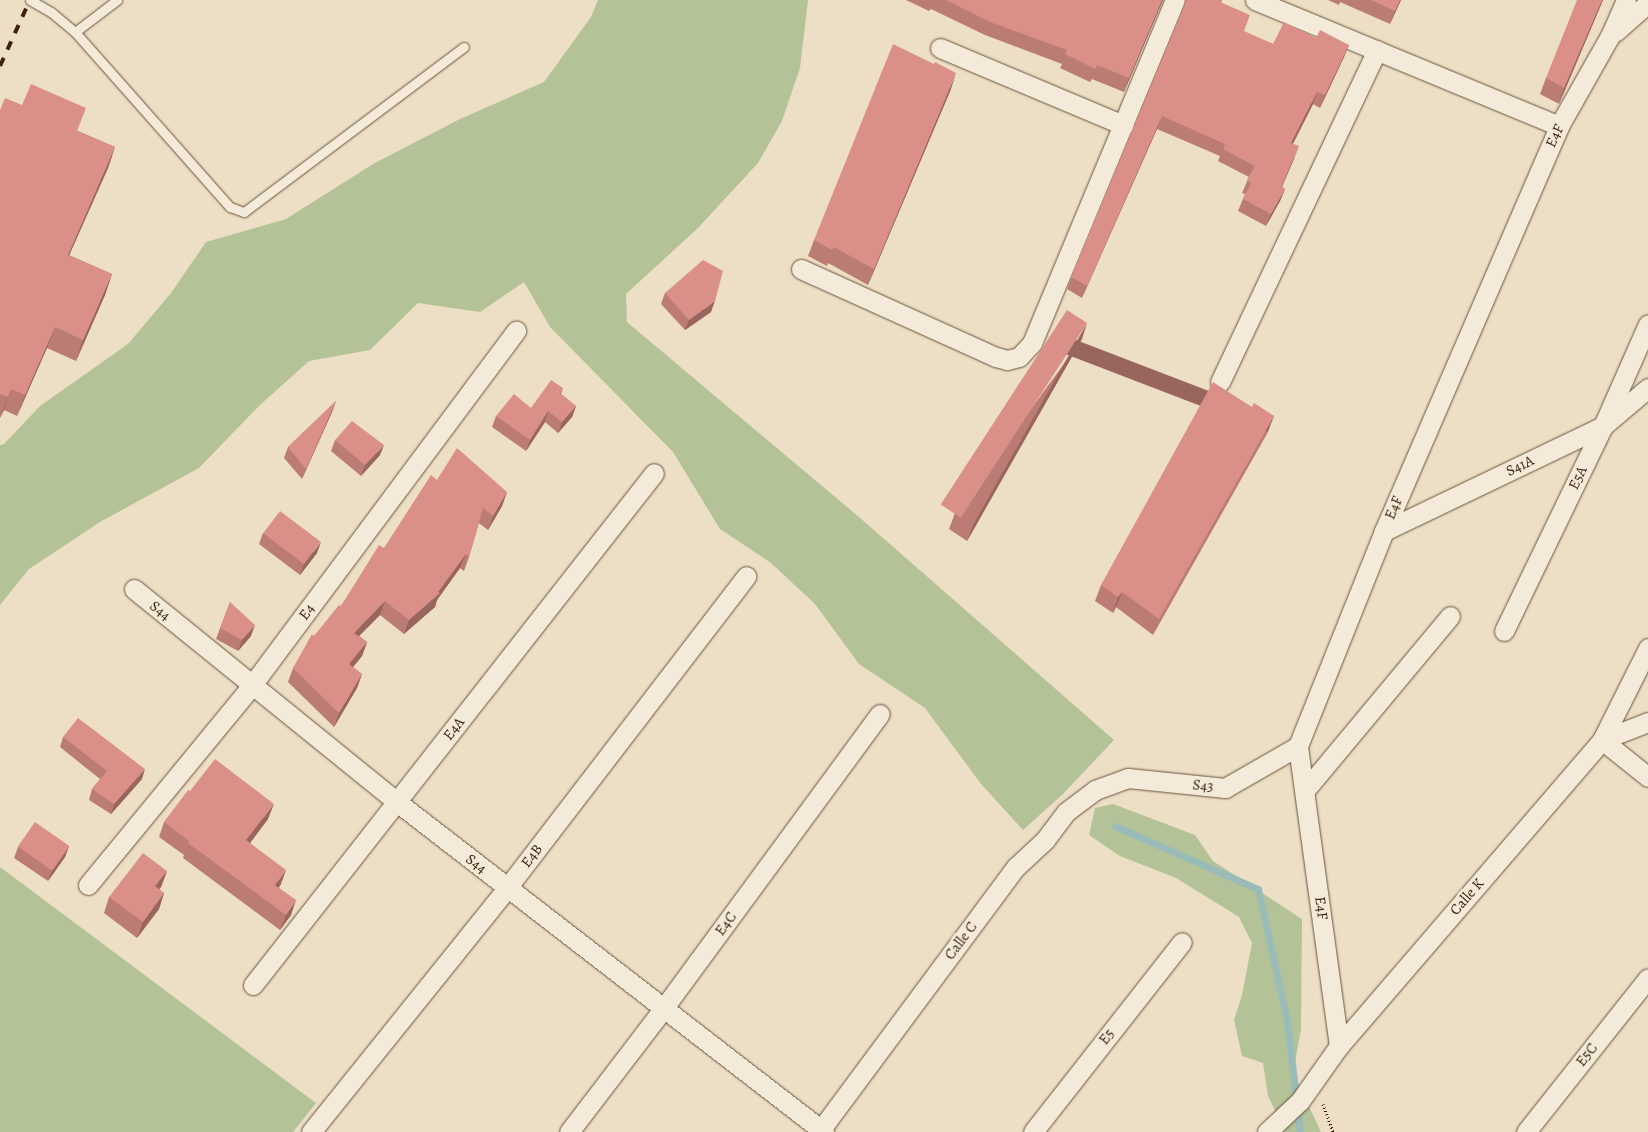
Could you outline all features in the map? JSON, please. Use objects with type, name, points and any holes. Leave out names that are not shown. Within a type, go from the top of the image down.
[{"type":"street","points":[[801,269],[996,358],[1007,360],[1018,357],[1032,343],[1175,0]]},
{"type":"street","points":[[1255,0],[1559,126]]},
{"type":"street","name":"E4F","points":[[1339,1046],[1306,790],[1298,746],[1384,531],[1559,126],[1610,36],[1626,0]]},
{"type":"street","points":[[1610,36],[1648,3]]},
{"type":"street","points":[[940,48],[1123,126]]},
{"type":"street","points":[[1220,382],[1377,50]]},
{"type":"street","name":"E5A","points":[[1504,631],[1603,426],[1648,324]]},
{"type":"street","name":"E4","points":[[88,885],[252,686],[516,331]]},
{"type":"street","name":"S41A","points":[[1384,531],[1603,426],[1648,388]]},
{"type":"street","name":"E4A","points":[[253,985],[654,473]]},
{"type":"street","name":"E4B","points":[[311,1132],[507,888],[746,576]]},
{"type":"street","name":"S44","points":[[134,589],[397,802],[821,1131]]},
{"type":"street","points":[[1306,790],[1450,616]]},
{"type":"street","name":"Calle K","points":[[1267,1132],[1300,1101],[1339,1046],[1602,740],[1648,648]]},
{"type":"street","name":"E4C","points":[[569,1132],[880,714]]},
{"type":"street","points":[[1648,722],[1602,740],[1648,777]]},
{"type":"street","name":"S43","points":[[1128,778],[1226,788],[1298,746]]},
{"type":"street","name":"Calle C","points":[[821,1131],[1016,867],[1044,840],[1066,812],[1095,790],[1128,778]]},
{"type":"street","name":"E5","points":[[1033,1132],[1182,942]]},
{"type":"street","name":"E5C","points":[[1526,1132],[1648,978]]},
{"type":"lane","points":[[30,0],[51,12],[75,32],[230,208],[244,212],[464,47]]},
{"type":"lane","points":[[75,32],[117,0]]},
{"type":"green space","points":[[598,0],[808,0],[800,68],[782,121],[758,163],[698,228],[626,294],[627,322],[859,517],[1114,740],[1063,794],[1023,830],[981,784],[925,708],[859,664],[815,604],[771,563],[720,529],[673,452],[550,327],[524,282],[480,312],[418,303],[370,350],[309,361],[259,406],[199,468],[100,522],[29,569],[0,605],[0,445],[4,444],[40,406],[128,344],[171,293],[206,242],[286,219],[373,164],[460,119],[544,82],[591,17]]},
{"type":"green space","points":[[1113,804],[1195,835],[1213,861],[1302,919],[1301,1030],[1293,1072],[1321,1132],[1285,1132],[1268,1096],[1263,1063],[1242,1056],[1234,1020],[1242,995],[1252,943],[1239,917],[1176,878],[1120,856],[1089,835],[1095,808]]},
{"type":"green space","points":[[0,867],[316,1103],[293,1132],[0,1132]]},
{"type":"building","points":[[946,0],[1162,0],[1129,78],[1097,65],[1095,69],[1065,54],[1067,50],[990,22]]},
{"type":"building","points":[[1187,0],[1221,0],[1220,2],[1250,15],[1244,31],[1273,44],[1284,22],[1316,38],[1320,30],[1349,45],[1325,95],[1317,92],[1291,143],[1299,146],[1281,187],[1285,189],[1271,214],[1243,199],[1251,183],[1247,180],[1255,166],[1223,149],[1225,144],[1162,116],[1087,286],[1071,277]]},
{"type":"building","points":[[1371,0],[1400,0],[1395,11]]},
{"type":"building","points":[[1577,0],[1602,0],[1564,88],[1546,78]]},
{"type":"building","points":[[893,44],[956,73],[874,269],[834,247],[832,250],[814,240]]},
{"type":"building","points":[[31,84],[86,108],[77,131],[115,147],[68,255],[112,274],[83,340],[55,327],[25,395],[11,389],[8,397],[0,394],[0,110],[5,98],[22,105]]},
{"type":"building","points":[[703,260],[723,271],[715,301],[689,320],[665,293]]},
{"type":"building","points":[[1067,310],[1087,323],[961,518],[941,505]]},
{"type":"building","points":[[551,380],[563,388],[560,393],[576,406],[562,422],[548,411],[530,440],[496,416],[514,394],[531,408]]},
{"type":"building","points":[[1213,382],[1252,407],[1254,403],[1274,416],[1159,619],[1122,592],[1118,597],[1101,585]]},
{"type":"building","points":[[336,401],[306,469],[288,447]]},
{"type":"building","points":[[352,421],[384,445],[365,465],[335,440]]},
{"type":"building","points":[[457,448],[507,492],[493,516],[483,508],[469,557],[466,554],[438,592],[440,593],[409,620],[385,601],[354,633],[367,642],[349,664],[362,674],[339,713],[293,668],[312,634],[314,636],[339,605],[341,606],[379,545],[384,548],[431,475],[437,480]]},
{"type":"building","points":[[280,511],[321,542],[304,564],[263,533]]},
{"type":"building","points":[[230,602],[255,625],[242,640],[220,628]]},
{"type":"building","points":[[78,718],[145,769],[114,804],[92,789],[107,771],[63,737]]},
{"type":"building","points":[[215,759],[274,804],[246,840],[286,870],[275,885],[296,900],[286,915],[188,843],[189,841],[164,822]]},
{"type":"building","points":[[35,822],[69,846],[52,871],[18,847]]},
{"type":"building","points":[[143,853],[167,871],[155,886],[164,893],[143,922],[109,897]]},
{"type":"waterway","points":[[1115,826],[1258,889],[1287,1021],[1300,1132]]},
{"type":"railway","points":[[0,66],[30,0]]}]
